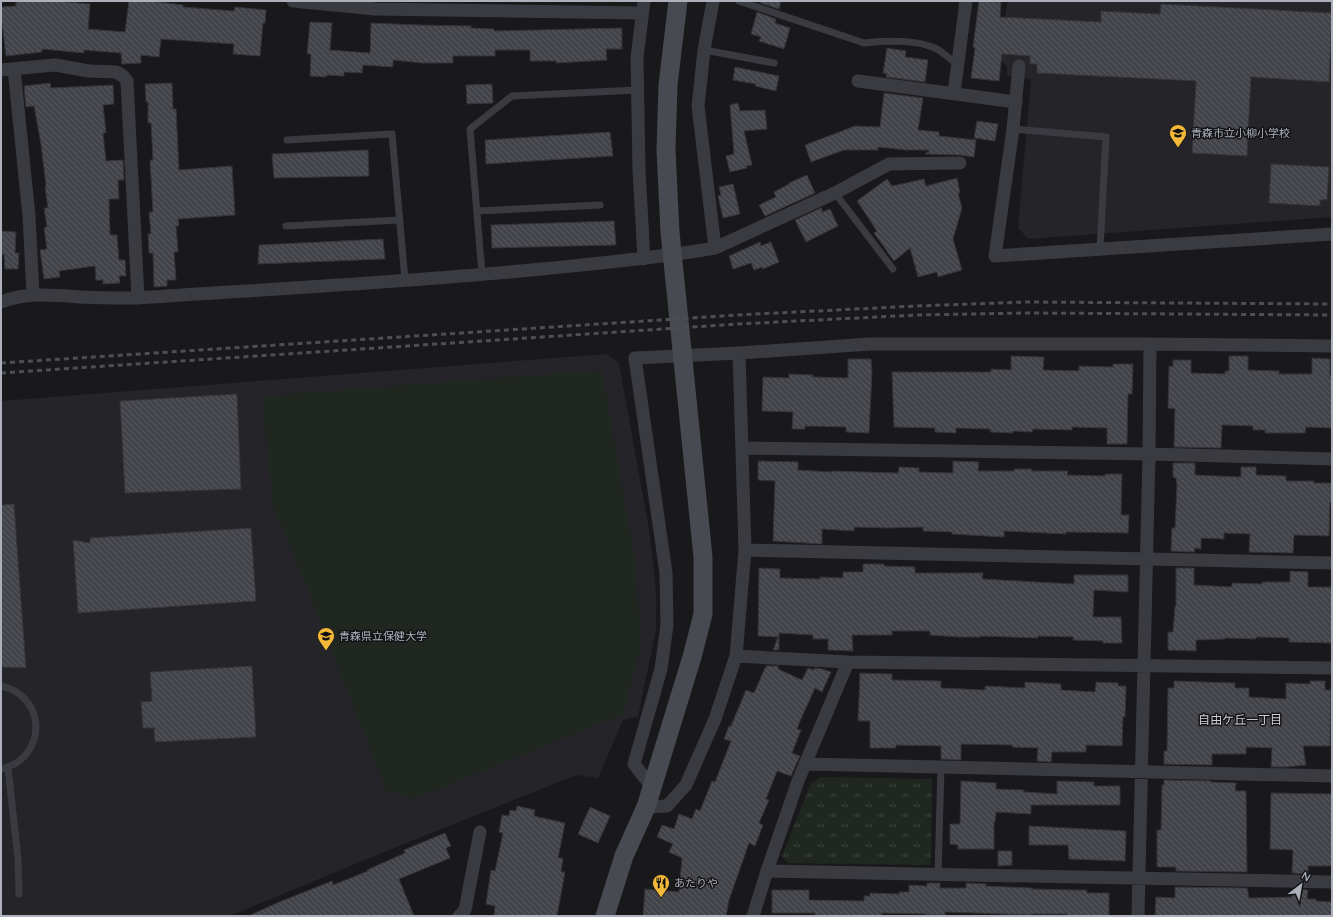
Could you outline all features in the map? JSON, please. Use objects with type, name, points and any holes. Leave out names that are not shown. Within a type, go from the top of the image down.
[{"type":"street","points":[[293,1],[376,5],[643,7],[637,58],[639,170],[644,258]]},
{"type":"street","points":[[605,916],[624,856],[646,807],[692,657],[703,614],[703,557],[670,232],[666,150],[668,92],[678,1]]},
{"type":"street","points":[[713,1],[704,50],[698,106],[715,248]]},
{"type":"street","points":[[954,93],[966,1]]},
{"type":"street","points":[[33,294],[33,271],[28,208],[7,69],[55,65],[89,71],[116,72],[123,76],[127,81],[138,298]]},
{"type":"street","points":[[1019,66],[1013,129],[996,256],[1332,234]]},
{"type":"street","points":[[858,81],[1016,102]]},
{"type":"street","points":[[2,301],[33,294],[106,298],[138,298],[405,280],[644,258],[715,248],[835,193],[888,164],[960,163]]},
{"type":"street","points":[[652,787],[634,764],[661,669],[667,625],[666,573],[635,358],[870,344],[1150,344],[1332,346]]},
{"type":"street","points":[[1138,916],[1149,454],[1150,344]]},
{"type":"street","points":[[646,807],[667,806],[686,785],[715,719],[736,656],[745,550],[738,353]]},
{"type":"street","points":[[742,448],[1149,454],[1332,459]]},
{"type":"street","points":[[745,550],[1332,563]]},
{"type":"street","points":[[736,656],[848,662],[1332,668]]},
{"type":"street","points":[[753,916],[798,781],[848,662]]},
{"type":"street","points":[[805,764],[1332,776]]},
{"type":"street","points":[[459,916],[466,910],[480,832]]},
{"type":"street","points":[[767,871],[1332,882]]},
{"type":"lane","points":[[739,1],[864,42],[907,42],[936,48],[958,64]]},
{"type":"lane","points":[[704,50],[774,63]]},
{"type":"lane","points":[[482,274],[470,129],[512,96],[638,90]]},
{"type":"lane","points":[[1013,129],[1106,137],[1100,248]]},
{"type":"lane","points":[[287,140],[392,134],[405,280]]},
{"type":"lane","points":[[835,193],[893,269]]},
{"type":"lane","points":[[477,211],[600,205]]},
{"type":"lane","points":[[286,226],[400,220]]},
{"type":"lane","points":[[1,686],[9,688],[20,694],[29,704],[35,716],[36,729],[34,741],[28,753],[19,762],[4,769],[18,859],[19,894]]},
{"type":"lane","points":[[938,874],[941,767]]},
{"type":"shaded area","name":"青森市立小柳小学校","points":[[1008,1],[1332,1],[1332,217],[1028,239],[1018,228],[1031,79],[1007,76],[1007,67],[999,58]]},
{"type":"shaded area","name":"青森県立保健大学","points":[[606,354],[619,363],[650,535],[656,592],[656,629],[638,717],[623,720],[598,778],[576,775],[230,916],[1,916],[1,401]]},
{"type":"green space","points":[[602,370],[636,566],[641,646],[623,714],[414,799],[386,790],[308,590],[273,506],[262,396]]},
{"type":"green space","points":[[822,777],[932,779],[931,865],[788,863],[782,856],[811,783]]},
{"type":"building","points":[[16,1],[67,1],[90,4],[88,29],[125,32],[129,1],[150,1],[183,5],[183,7],[234,11],[235,7],[266,10],[265,23],[263,23],[260,56],[233,54],[234,44],[161,39],[159,57],[141,55],[141,63],[122,64],[121,53],[84,50],[84,53],[42,49],[42,52],[6,56],[1,23],[1,7],[16,6]]},
{"type":"building","points":[[760,1],[781,1],[779,9],[760,3]]},
{"type":"building","points":[[979,1],[1001,2],[1000,17],[1101,22],[1101,11],[1160,14],[1161,4],[1332,13],[1329,82],[1251,77],[1247,156],[1192,153],[1196,81],[1037,73],[1037,64],[1030,64],[1030,56],[1002,54],[999,81],[971,78],[975,48],[973,47]]},
{"type":"building","points":[[757,12],[776,19],[775,23],[790,28],[784,49],[759,41],[761,37],[751,34]]},
{"type":"building","points":[[310,22],[332,23],[330,50],[370,53],[371,23],[471,26],[471,28],[494,29],[494,31],[622,28],[622,49],[606,49],[607,60],[556,63],[556,61],[530,61],[530,50],[495,50],[495,56],[453,56],[453,63],[422,63],[393,60],[393,67],[363,65],[362,73],[344,72],[344,76],[310,76],[311,54],[307,54]]},
{"type":"building","points":[[887,48],[906,51],[905,57],[928,60],[925,82],[886,77],[887,74],[883,73]]},
{"type":"building","points":[[735,67],[779,76],[776,91],[755,86],[756,84],[733,80]]},
{"type":"building","points":[[50,83],[51,88],[113,85],[114,104],[103,105],[106,133],[103,133],[106,161],[123,160],[124,180],[118,180],[119,199],[109,199],[110,235],[117,235],[119,260],[125,260],[126,276],[119,276],[120,283],[103,284],[103,280],[96,280],[95,266],[59,271],[60,277],[44,279],[40,250],[47,249],[44,228],[47,227],[44,208],[48,208],[46,186],[41,144],[34,106],[26,107],[24,86]]},
{"type":"building","points":[[172,83],[173,109],[176,109],[179,170],[232,166],[235,215],[178,219],[179,226],[176,226],[178,252],[174,252],[176,280],[167,280],[167,286],[154,287],[153,253],[149,253],[148,234],[151,234],[149,212],[153,212],[150,160],[153,160],[151,123],[148,123],[148,102],[146,102],[145,84]]},
{"type":"building","points":[[492,84],[493,103],[467,104],[466,85]]},
{"type":"building","points":[[884,93],[923,98],[918,130],[939,132],[939,136],[976,140],[974,157],[925,154],[930,150],[906,150],[878,147],[878,150],[844,150],[811,162],[805,145],[855,126],[880,127]]},
{"type":"building","points":[[738,103],[740,111],[765,110],[767,129],[744,131],[752,165],[746,166],[747,168],[730,172],[726,156],[734,154],[730,105]]},
{"type":"building","points":[[977,121],[998,124],[995,141],[974,138]]},
{"type":"building","points":[[610,132],[613,156],[486,164],[485,140]]},
{"type":"building","points":[[368,150],[369,176],[274,178],[272,154]]},
{"type":"building","points":[[1271,164],[1329,167],[1327,200],[1320,200],[1320,206],[1269,203]]},
{"type":"building","points":[[807,175],[815,193],[765,216],[759,205],[776,197],[774,192]]},
{"type":"building","points":[[957,178],[960,193],[958,193],[962,208],[953,239],[962,270],[938,277],[937,272],[918,277],[910,248],[894,261],[874,233],[877,231],[857,201],[887,179],[892,186],[924,179],[926,186]]},
{"type":"building","points":[[733,184],[740,214],[723,218],[718,196],[721,195],[719,187]]},
{"type":"building","points":[[821,208],[823,212],[830,209],[838,226],[806,242],[795,220]]},
{"type":"building","points":[[614,221],[616,245],[492,248],[491,225]]},
{"type":"building","points":[[1,231],[16,232],[15,253],[19,253],[18,269],[5,269],[4,255],[1,254]]},
{"type":"building","points":[[383,239],[385,259],[258,264],[259,245]]},
{"type":"building","points":[[760,242],[761,246],[771,242],[779,262],[763,269],[762,267],[754,270],[751,263],[733,269],[729,256]]},
{"type":"building","points":[[1011,356],[1044,357],[1043,370],[1079,371],[1079,366],[1113,367],[1113,364],[1133,364],[1132,394],[1128,394],[1127,444],[1107,444],[1107,428],[1072,427],[1072,430],[1033,429],[1032,432],[1013,431],[1013,433],[990,432],[990,429],[956,428],[956,433],[935,432],[935,428],[894,427],[892,372],[991,372],[991,369],[1011,370]]},
{"type":"building","points":[[1229,356],[1248,356],[1248,370],[1279,371],[1279,374],[1312,374],[1312,358],[1330,359],[1330,376],[1332,376],[1332,428],[1306,427],[1305,433],[1265,433],[1265,430],[1253,430],[1253,426],[1222,425],[1221,448],[1174,447],[1175,409],[1168,408],[1169,366],[1173,367],[1173,360],[1191,360],[1191,373],[1225,374],[1225,371],[1229,371]]},
{"type":"building","points":[[848,359],[871,359],[872,372],[869,433],[846,432],[846,427],[805,426],[805,429],[792,429],[793,412],[762,411],[763,377],[789,378],[789,374],[813,375],[813,377],[848,378]]},
{"type":"building","points":[[237,394],[241,489],[125,493],[120,401]]},
{"type":"building","points":[[758,461],[798,462],[798,470],[832,472],[898,473],[899,467],[919,468],[919,472],[953,473],[953,461],[979,462],[978,471],[1014,471],[1014,469],[1032,469],[1032,471],[1068,471],[1067,475],[1105,476],[1105,474],[1122,474],[1121,515],[1129,515],[1128,533],[1066,532],[1066,534],[1004,531],[1004,537],[923,531],[923,527],[854,527],[854,531],[822,529],[822,544],[773,541],[775,481],[758,480]]},
{"type":"building","points":[[1173,463],[1195,463],[1195,475],[1241,477],[1241,467],[1256,467],[1256,475],[1286,476],[1286,481],[1314,481],[1314,483],[1332,483],[1329,536],[1294,535],[1293,553],[1249,552],[1250,534],[1224,533],[1224,539],[1201,538],[1201,549],[1195,548],[1194,552],[1171,551],[1172,528],[1175,528],[1177,485],[1176,478],[1173,477]]},
{"type":"building","points":[[14,504],[26,668],[1,667],[1,505]]},
{"type":"building","points":[[251,528],[256,601],[78,613],[73,540],[90,543],[90,538]]},
{"type":"building","points":[[863,564],[884,564],[884,566],[915,567],[915,573],[983,573],[982,579],[1074,584],[1074,575],[1128,575],[1128,592],[1094,590],[1093,617],[1121,617],[1122,643],[1073,640],[1074,637],[958,637],[930,635],[930,631],[892,631],[892,635],[852,635],[853,651],[828,650],[828,639],[813,639],[813,635],[779,633],[779,650],[773,650],[778,637],[758,636],[759,568],[780,569],[780,578],[820,579],[820,577],[843,578],[843,572],[863,572]]},
{"type":"building","points":[[1176,568],[1194,568],[1194,585],[1232,587],[1232,583],[1262,584],[1262,582],[1290,582],[1290,571],[1308,572],[1308,587],[1332,587],[1332,643],[1289,642],[1289,638],[1224,638],[1225,639],[1196,640],[1196,651],[1168,650],[1168,632],[1173,632],[1176,606]]},
{"type":"building","points":[[252,666],[256,737],[155,742],[154,728],[143,728],[141,702],[152,701],[150,672]]},
{"type":"building","points":[[766,666],[778,666],[778,669],[802,680],[808,668],[814,670],[815,668],[822,669],[831,672],[822,692],[815,688],[800,721],[797,729],[801,730],[792,753],[800,756],[791,776],[777,771],[766,799],[769,800],[759,823],[763,825],[755,846],[749,843],[729,900],[726,916],[643,916],[645,889],[679,892],[682,858],[669,852],[673,844],[657,837],[662,825],[674,829],[679,814],[692,819],[696,809],[700,811],[712,781],[715,782],[731,741],[724,739],[729,726],[731,726],[746,690],[754,693]]},
{"type":"building","points":[[860,673],[892,674],[892,680],[941,681],[941,688],[985,690],[985,686],[1025,688],[1025,682],[1061,684],[1061,690],[1095,692],[1096,682],[1118,683],[1118,686],[1126,686],[1122,746],[1086,745],[1086,752],[1052,752],[1051,762],[1037,761],[1038,748],[1012,747],[1012,745],[961,744],[961,760],[941,759],[941,746],[896,745],[896,748],[870,748],[870,721],[858,721]]},
{"type":"building","points":[[1174,681],[1235,683],[1235,688],[1249,688],[1249,697],[1286,699],[1286,683],[1310,684],[1310,681],[1325,681],[1325,690],[1331,690],[1330,746],[1303,746],[1306,765],[1271,767],[1272,748],[1246,747],[1246,754],[1212,754],[1212,765],[1164,764],[1164,751],[1167,751],[1168,688],[1174,688]]},
{"type":"building","points":[[1164,780],[1236,783],[1235,791],[1246,791],[1247,872],[1176,871],[1176,867],[1157,867],[1157,830],[1161,830],[1162,785],[1164,785]]},
{"type":"building","points":[[961,781],[996,783],[996,789],[1024,790],[1024,792],[1057,794],[1057,781],[1094,782],[1094,786],[1120,786],[1120,805],[1031,805],[1031,814],[996,812],[994,822],[994,849],[958,849],[958,845],[950,844],[950,824],[960,824]]},
{"type":"building","points":[[1271,793],[1332,794],[1332,866],[1308,866],[1308,874],[1292,873],[1293,850],[1270,849]]},
{"type":"building","points":[[517,806],[535,810],[534,816],[565,823],[558,858],[563,858],[561,872],[565,872],[557,916],[494,916],[495,906],[486,904],[491,870],[495,871],[503,833],[499,832],[502,815],[509,816],[510,810],[516,811]]},
{"type":"building","points":[[590,807],[610,816],[598,843],[578,834]]},
{"type":"building","points":[[1029,826],[1126,831],[1125,861],[1069,859],[1068,845],[1029,845]]},
{"type":"building","points":[[445,833],[451,846],[446,848],[450,858],[399,879],[414,916],[248,916],[332,881],[333,885],[368,871],[367,870],[405,853],[404,850]]},
{"type":"building","points":[[998,851],[1012,851],[1012,865],[998,866]]},
{"type":"building","points":[[927,883],[940,883],[940,888],[966,888],[966,883],[986,884],[986,886],[1087,890],[1087,893],[1109,893],[1109,916],[945,912],[945,915],[882,913],[882,916],[815,916],[815,913],[772,913],[772,890],[809,890],[809,900],[864,901],[864,896],[870,896],[870,893],[899,894],[899,892],[909,892],[909,885],[927,886]]},
{"type":"building","points":[[1175,887],[1247,888],[1249,898],[1292,897],[1292,889],[1308,890],[1307,899],[1332,902],[1332,916],[1155,916],[1156,897],[1175,898]]},
{"type":"railway","points":[[1,363],[737,315],[916,306],[1026,302],[1332,304]]},
{"type":"railway","points":[[1,373],[738,324],[917,315],[1027,313],[1332,315]]},
{"type":"place","name":"青森市立小柳小学校","points":[[1178,148]]},
{"type":"place","name":"青森県立保健大学","points":[[326,651]]},
{"type":"place","name":"あたりや","points":[[661,898]]},
{"type":"district","name":"自由ケ丘一丁目","points":[[1240,719]]}]
